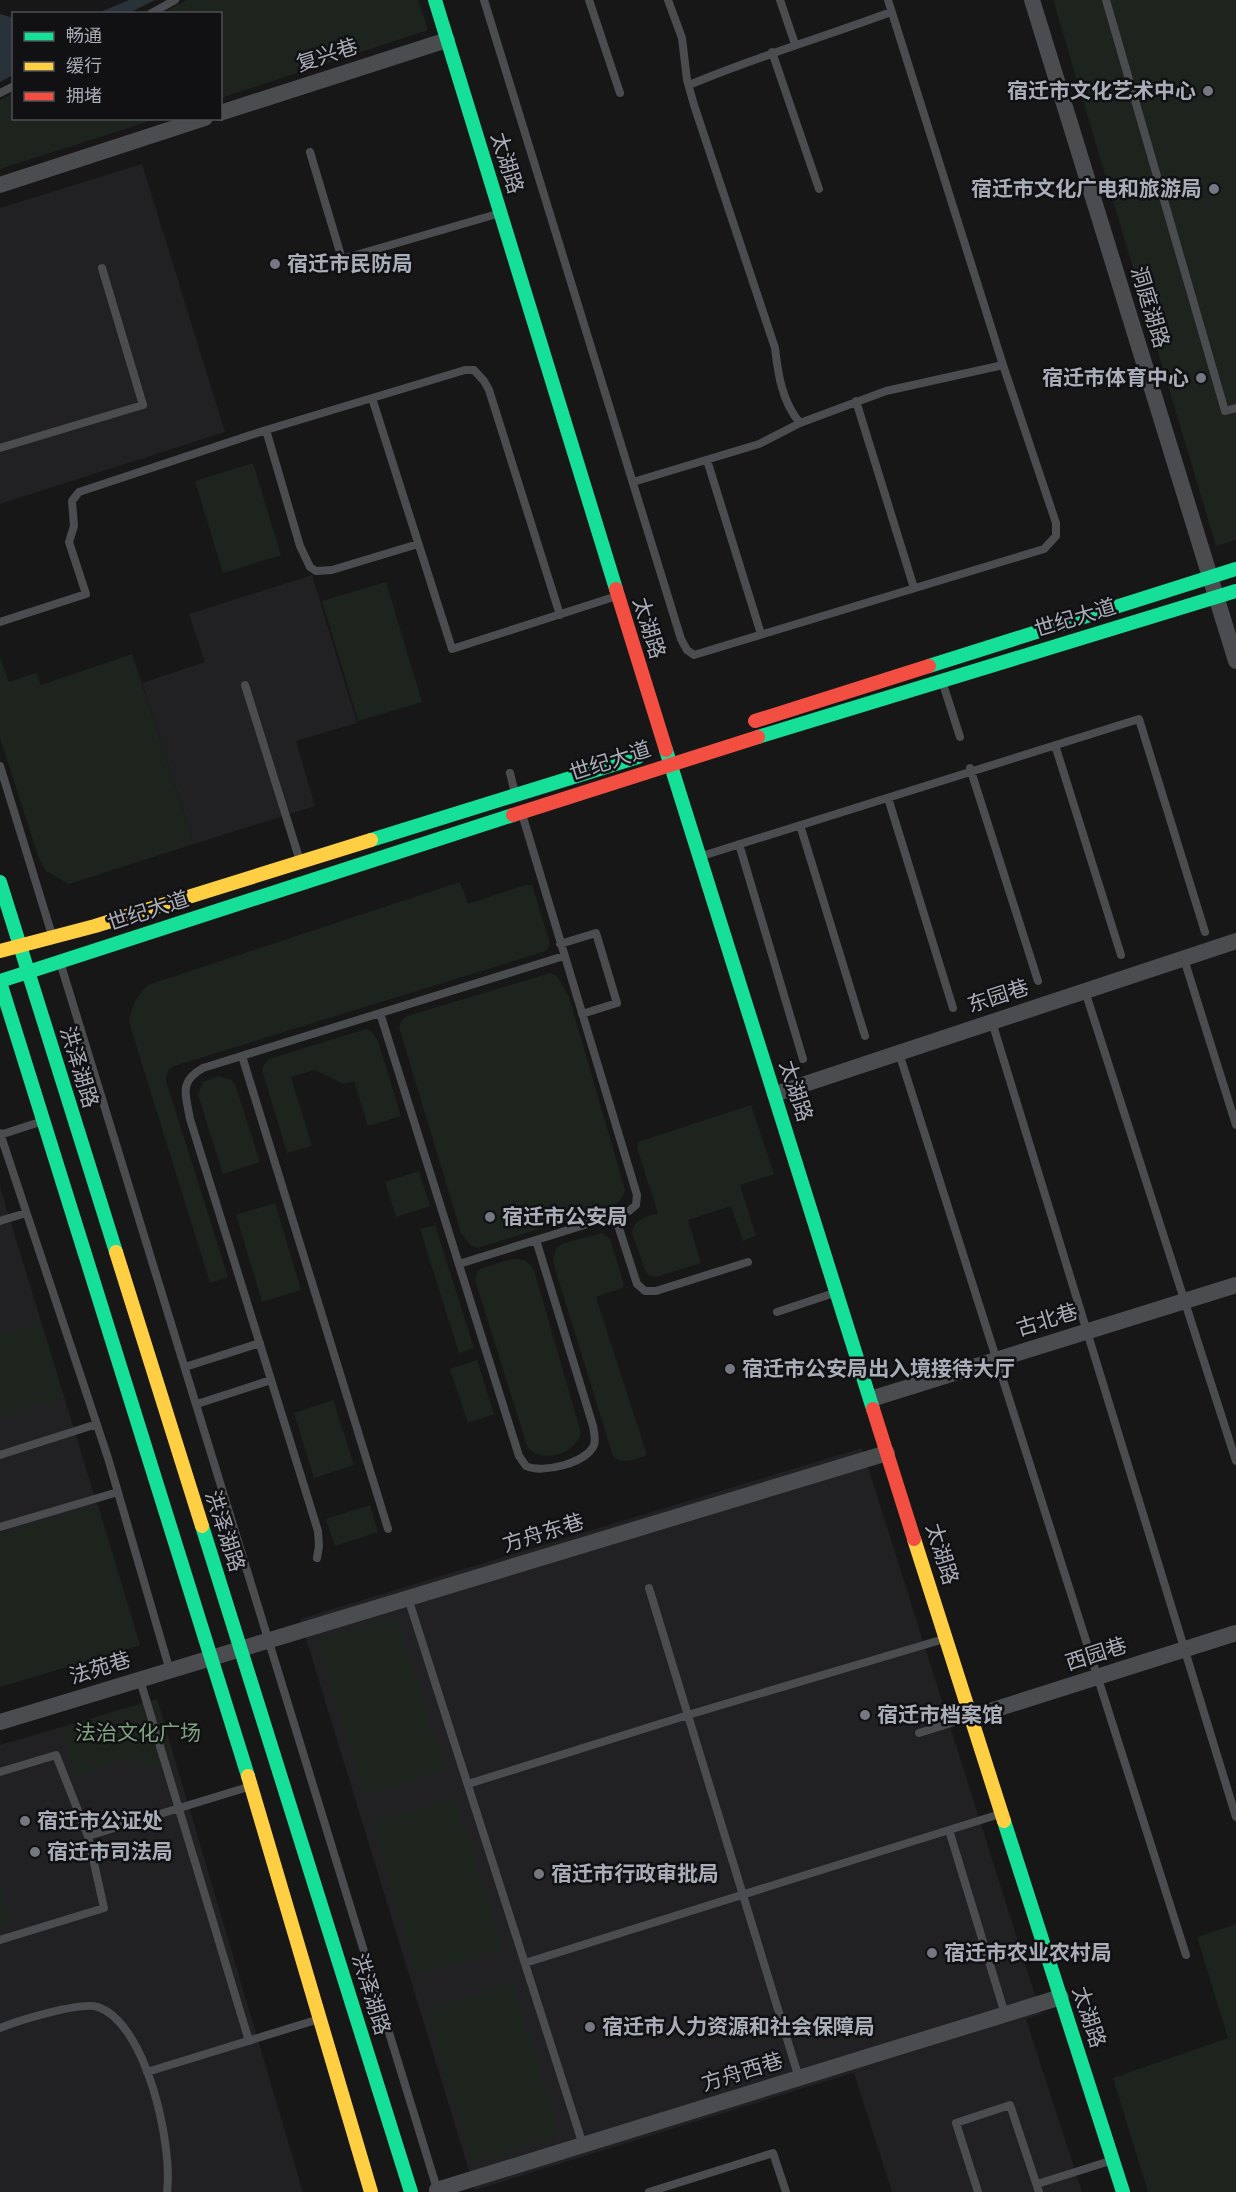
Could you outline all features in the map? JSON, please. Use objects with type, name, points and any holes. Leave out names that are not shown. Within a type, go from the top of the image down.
[{"type":"street","name":"太湖路","points":[[435,0],[618,596],[670,747],[670,764],[699,857],[1123,2192]]},
{"type":"street","name":"洞庭湖路","points":[[1032,0],[1234,651]]},
{"type":"street","name":"复兴巷","points":[[222,112],[447,40]]},
{"type":"street","points":[[0,185],[199,120]]},
{"type":"street","name":"世纪大道","points":[[744,724],[1236,569]]},
{"type":"street","name":"世纪大道","points":[[0,951],[34,942],[56,949],[307,881],[670,764],[1236,591]]},
{"type":"street","name":"世纪大道","points":[[0,982],[27,972],[44,973],[56,949],[300,862],[670,747]]},
{"type":"street","name":"洪泽湖路","points":[[0,882],[411,2192]]},
{"type":"street","name":"东园巷","points":[[775,1094],[1236,941]]},
{"type":"street","points":[[34,942],[44,973]]},
{"type":"street","points":[[0,982],[212,1658],[371,2192]]},
{"type":"street","points":[[87,1112],[138,1280],[132,1305]]},
{"type":"street","name":"古北巷","points":[[871,1399],[1236,1285]]},
{"type":"street","name":"方舟东巷","points":[[212,1658],[887,1453]]},
{"type":"street","name":"西园巷","points":[[971,1717],[1236,1633]]},
{"type":"street","name":"法苑巷","points":[[0,1722],[212,1658]]},
{"type":"street","name":"方舟西巷","points":[[437,2191],[1060,1997]]},
{"type":"street","points":[[320,2019],[357,2192]]},
{"type":"lane","points":[[154,12],[175,0]]},
{"type":"lane","points":[[484,0],[681,639],[687,650],[694,655],[1044,549],[1056,536],[1056,523],[1003,365],[888,0]]},
{"type":"lane","points":[[589,0],[620,93]]},
{"type":"lane","points":[[668,0],[681,38],[688,85],[775,348],[777,370],[785,397],[800,423]]},
{"type":"lane","points":[[780,0],[795,44]]},
{"type":"lane","points":[[1106,0],[1224,411],[1236,408]]},
{"type":"lane","points":[[688,85],[772,52],[832,34],[891,12]]},
{"type":"lane","points":[[772,52],[819,189]]},
{"type":"lane","points":[[310,152],[342,259],[501,213]]},
{"type":"lane","points":[[0,448],[143,405],[102,268]]},
{"type":"lane","points":[[633,483],[759,444],[800,423],[886,391],[1003,365]]},
{"type":"lane","points":[[0,622],[86,594],[69,542],[74,526],[72,501],[79,492],[266,430],[465,370],[474,370],[480,375],[489,390],[560,615]]},
{"type":"lane","points":[[372,398],[452,649],[618,596]]},
{"type":"lane","points":[[856,401],[914,588]]},
{"type":"lane","points":[[266,430],[300,546],[310,567],[316,571],[332,570],[418,544]]},
{"type":"lane","points":[[707,460],[761,634]]},
{"type":"lane","points":[[937,664],[960,737]]},
{"type":"lane","points":[[245,685],[307,881]]},
{"type":"lane","points":[[699,857],[970,770],[1139,719],[1205,933]]},
{"type":"lane","points":[[1055,745],[1121,955]]},
{"type":"lane","points":[[0,766],[437,2191]]},
{"type":"lane","points":[[970,770],[1038,981]]},
{"type":"lane","points":[[459,1264],[615,1216],[629,1211],[636,1205],[637,1195],[510,773]]},
{"type":"lane","points":[[888,798],[953,1008]]},
{"type":"lane","points":[[800,825],[865,1036]]},
{"type":"lane","points":[[739,844],[803,1059]]},
{"type":"lane","points":[[560,944],[596,933],[617,1003],[582,1014]]},
{"type":"lane","points":[[317,1558],[320,1546],[318,1531],[190,1119],[185,1091],[188,1079],[203,1068],[564,956]]},
{"type":"lane","points":[[1184,959],[1236,1125]]},
{"type":"lane","points":[[1086,991],[1236,1461]]},
{"type":"lane","points":[[381,1013],[519,1456],[522,1462],[531,1468],[550,1468],[576,1460],[587,1453],[593,1446],[594,1438],[593,1426],[536,1240]]},
{"type":"lane","points":[[992,1022],[1236,1817]]},
{"type":"lane","points":[[899,1053],[1186,1955]]},
{"type":"lane","points":[[242,1056],[388,1529]]},
{"type":"lane","points":[[44,1121],[0,1134],[97,1424],[170,1671]]},
{"type":"lane","points":[[0,1221],[26,1212]]},
{"type":"lane","points":[[615,1216],[637,1284],[645,1291],[656,1291],[748,1262]]},
{"type":"lane","points":[[777,1312],[837,1292]]},
{"type":"lane","points":[[184,1367],[260,1343]]},
{"type":"lane","points":[[196,1404],[272,1380]]},
{"type":"lane","points":[[0,1455],[97,1424]]},
{"type":"lane","points":[[0,1527],[118,1492]]},
{"type":"lane","points":[[649,1588],[799,2078]]},
{"type":"lane","points":[[408,1598],[583,2145]]},
{"type":"lane","points":[[468,1784],[946,1638]]},
{"type":"lane","points":[[140,1680],[249,2042]]},
{"type":"lane","points":[[920,1733],[971,1717]]},
{"type":"lane","points":[[0,1772],[56,1755],[88,1836],[104,1908],[0,1940]]},
{"type":"lane","points":[[88,1836],[251,1786]]},
{"type":"lane","points":[[525,1963],[1002,1814]]},
{"type":"lane","points":[[949,1830],[1005,2014]]},
{"type":"lane","points":[[0,2028],[79,2006],[96,2006],[113,2016],[127,2029],[147,2072],[157,2104],[167,2149],[167,2192]]},
{"type":"lane","points":[[147,2072],[320,2019]]},
{"type":"lane","points":[[978,2192],[956,2123],[1010,2104],[1038,2188],[1113,2160]]},
{"type":"lane","points":[[652,2192],[773,2152],[786,2192]]},
{"type":"shaded area","points":[[129,0],[155,0],[131,12],[100,12]]},
{"type":"shaded area","points":[[0,14],[12,17],[12,76],[0,82]]},
{"type":"shaded area","points":[[142,164],[225,432],[0,504],[0,208]]},
{"type":"shaded area","points":[[312,575],[357,723],[296,741],[315,806],[194,844],[142,683],[205,662],[189,614]]},
{"type":"shaded area","points":[[0,1187],[140,1645],[0,1687]]},
{"type":"shaded area","points":[[862,1448],[1041,2014],[1026,2019],[1082,2192],[892,2192],[854,2073],[898,2059],[475,2190],[300,1619]]},
{"type":"shaded area","points":[[157,1699],[303,2192],[0,2192],[0,1745]]},
{"type":"green space","points":[[187,0],[418,0],[428,30],[222,98],[222,12],[164,12]]},
{"type":"green space","name":"宿迁市体育中心","points":[[1053,0],[1236,0],[1236,540],[1216,546]]},
{"type":"green space","points":[[12,94],[12,120],[153,120],[0,169],[0,100]]},
{"type":"green space","points":[[253,463],[281,555],[223,573],[195,481]]},
{"type":"green space","points":[[386,582],[422,702],[358,721],[322,601]]},
{"type":"green space","points":[[132,654],[194,844],[69,884],[46,871],[38,856],[0,738],[0,658],[9,682],[36,673],[41,685]]},
{"type":"green space","points":[[460,882],[468,904],[525,885],[532,885],[550,943],[546,951],[174,1066],[168,1070],[166,1081],[228,1277],[210,1283],[129,1022],[138,997],[148,985]]},
{"type":"green space","points":[[550,973],[557,976],[569,997],[625,1190],[621,1200],[613,1206],[477,1248],[470,1245],[461,1233],[399,1027],[401,1021],[407,1016]]},
{"type":"green space","points":[[366,1029],[371,1031],[378,1041],[401,1116],[368,1126],[354,1081],[344,1084],[315,1070],[291,1077],[312,1146],[287,1153],[262,1070],[264,1065],[269,1059]]},
{"type":"green space","points":[[218,1076],[231,1080],[235,1084],[260,1162],[223,1174],[198,1095],[203,1082]]},
{"type":"green space","points":[[751,1105],[774,1174],[740,1185],[756,1236],[743,1241],[731,1206],[688,1220],[701,1263],[656,1277],[648,1275],[632,1233],[638,1221],[658,1213],[637,1148],[638,1142]]},
{"type":"green space","points":[[419,1171],[430,1206],[396,1217],[385,1182]]},
{"type":"green space","points":[[275,1203],[301,1290],[262,1302],[236,1215]]},
{"type":"green space","points":[[435,1225],[474,1348],[459,1353],[420,1229]]},
{"type":"green space","points":[[602,1233],[610,1239],[624,1284],[622,1288],[596,1297],[647,1455],[630,1460],[621,1460],[613,1456],[553,1262],[556,1248],[564,1243]]},
{"type":"green space","points":[[512,1259],[525,1261],[534,1270],[581,1433],[572,1447],[548,1456],[533,1452],[527,1446],[475,1280],[478,1271],[482,1268]]},
{"type":"green space","points":[[41,1322],[64,1397],[0,1417],[0,1335]]},
{"type":"green space","points":[[477,1360],[494,1414],[468,1423],[450,1369]]},
{"type":"green space","points":[[333,1400],[354,1465],[314,1478],[294,1413]]},
{"type":"green space","points":[[98,1505],[140,1645],[0,1687],[0,1534]]},
{"type":"green space","points":[[370,1505],[378,1532],[335,1546],[326,1519]]},
{"type":"green space","points":[[396,1617],[445,1770],[365,1795],[318,1647],[320,1640]]},
{"type":"green space","name":"法治文化广场","points":[[157,1699],[174,1757],[148,1767],[139,1762],[121,1761],[76,1777],[60,1728]]},
{"type":"green space","points":[[450,1799],[457,1803],[503,1948],[423,1973],[416,1970],[372,1823]]},
{"type":"green space","points":[[0,1883],[11,1922],[0,1928]]},
{"type":"green space","points":[[1236,1924],[1236,2192],[1148,2192],[1113,2078],[1228,2038],[1197,1937]]},
{"type":"green space","points":[[513,1983],[558,2129],[554,2137],[485,2160],[471,2158],[427,2011]]},
{"type":"traffic: fast","points":[[435,0],[616,589]]},
{"type":"traffic: fast","points":[[929,666],[1236,569]]},
{"type":"traffic: fast","points":[[758,737],[1236,591]]},
{"type":"traffic: fast","points":[[666,750],[873,1409]]},
{"type":"traffic: fast","points":[[371,840],[638,757]]},
{"type":"traffic: fast","points":[[0,981],[513,815]]},
{"type":"traffic: fast","points":[[0,882],[116,1252]]},
{"type":"traffic: fast","points":[[0,982],[248,1776]]},
{"type":"traffic: fast","points":[[202,1526],[411,2192]]},
{"type":"traffic: fast","points":[[1004,1821],[1123,2192]]},
{"type":"traffic: slow","points":[[0,951],[95,926],[371,840]]},
{"type":"traffic: slow","points":[[116,1252],[202,1526]]},
{"type":"traffic: slow","points":[[914,1539],[1004,1821]]},
{"type":"traffic: slow","points":[[248,1776],[371,2192]]},
{"type":"traffic: jam","points":[[616,589],[666,750]]},
{"type":"traffic: jam","points":[[755,721],[929,666]]},
{"type":"traffic: jam","points":[[513,815],[758,737]]},
{"type":"traffic: jam","points":[[873,1409],[914,1539]]},
{"type":"place","name":"宿迁市文化艺术中心","points":[[1208,91]]},
{"type":"place","name":"宿迁市文化广电和旅游局","points":[[1214,189]]},
{"type":"place","name":"宿迁市民防局","points":[[275,264]]},
{"type":"place","name":"宿迁市体育中心","points":[[1201,378]]},
{"type":"place","name":"宿迁市公安局","points":[[490,1217]]},
{"type":"place","name":"宿迁市公安局出入境接待大厅","points":[[730,1369]]},
{"type":"place","name":"宿迁市档案馆","points":[[865,1715]]},
{"type":"place","name":"宿迁市公证处","points":[[25,1821]]},
{"type":"place","name":"宿迁市司法局","points":[[35,1852]]},
{"type":"place","name":"宿迁市行政审批局","points":[[539,1874]]},
{"type":"place","name":"宿迁市农业农村局","points":[[932,1953]]},
{"type":"place","name":"宿迁市人力资源和社会保障局","points":[[590,2027]]}]
